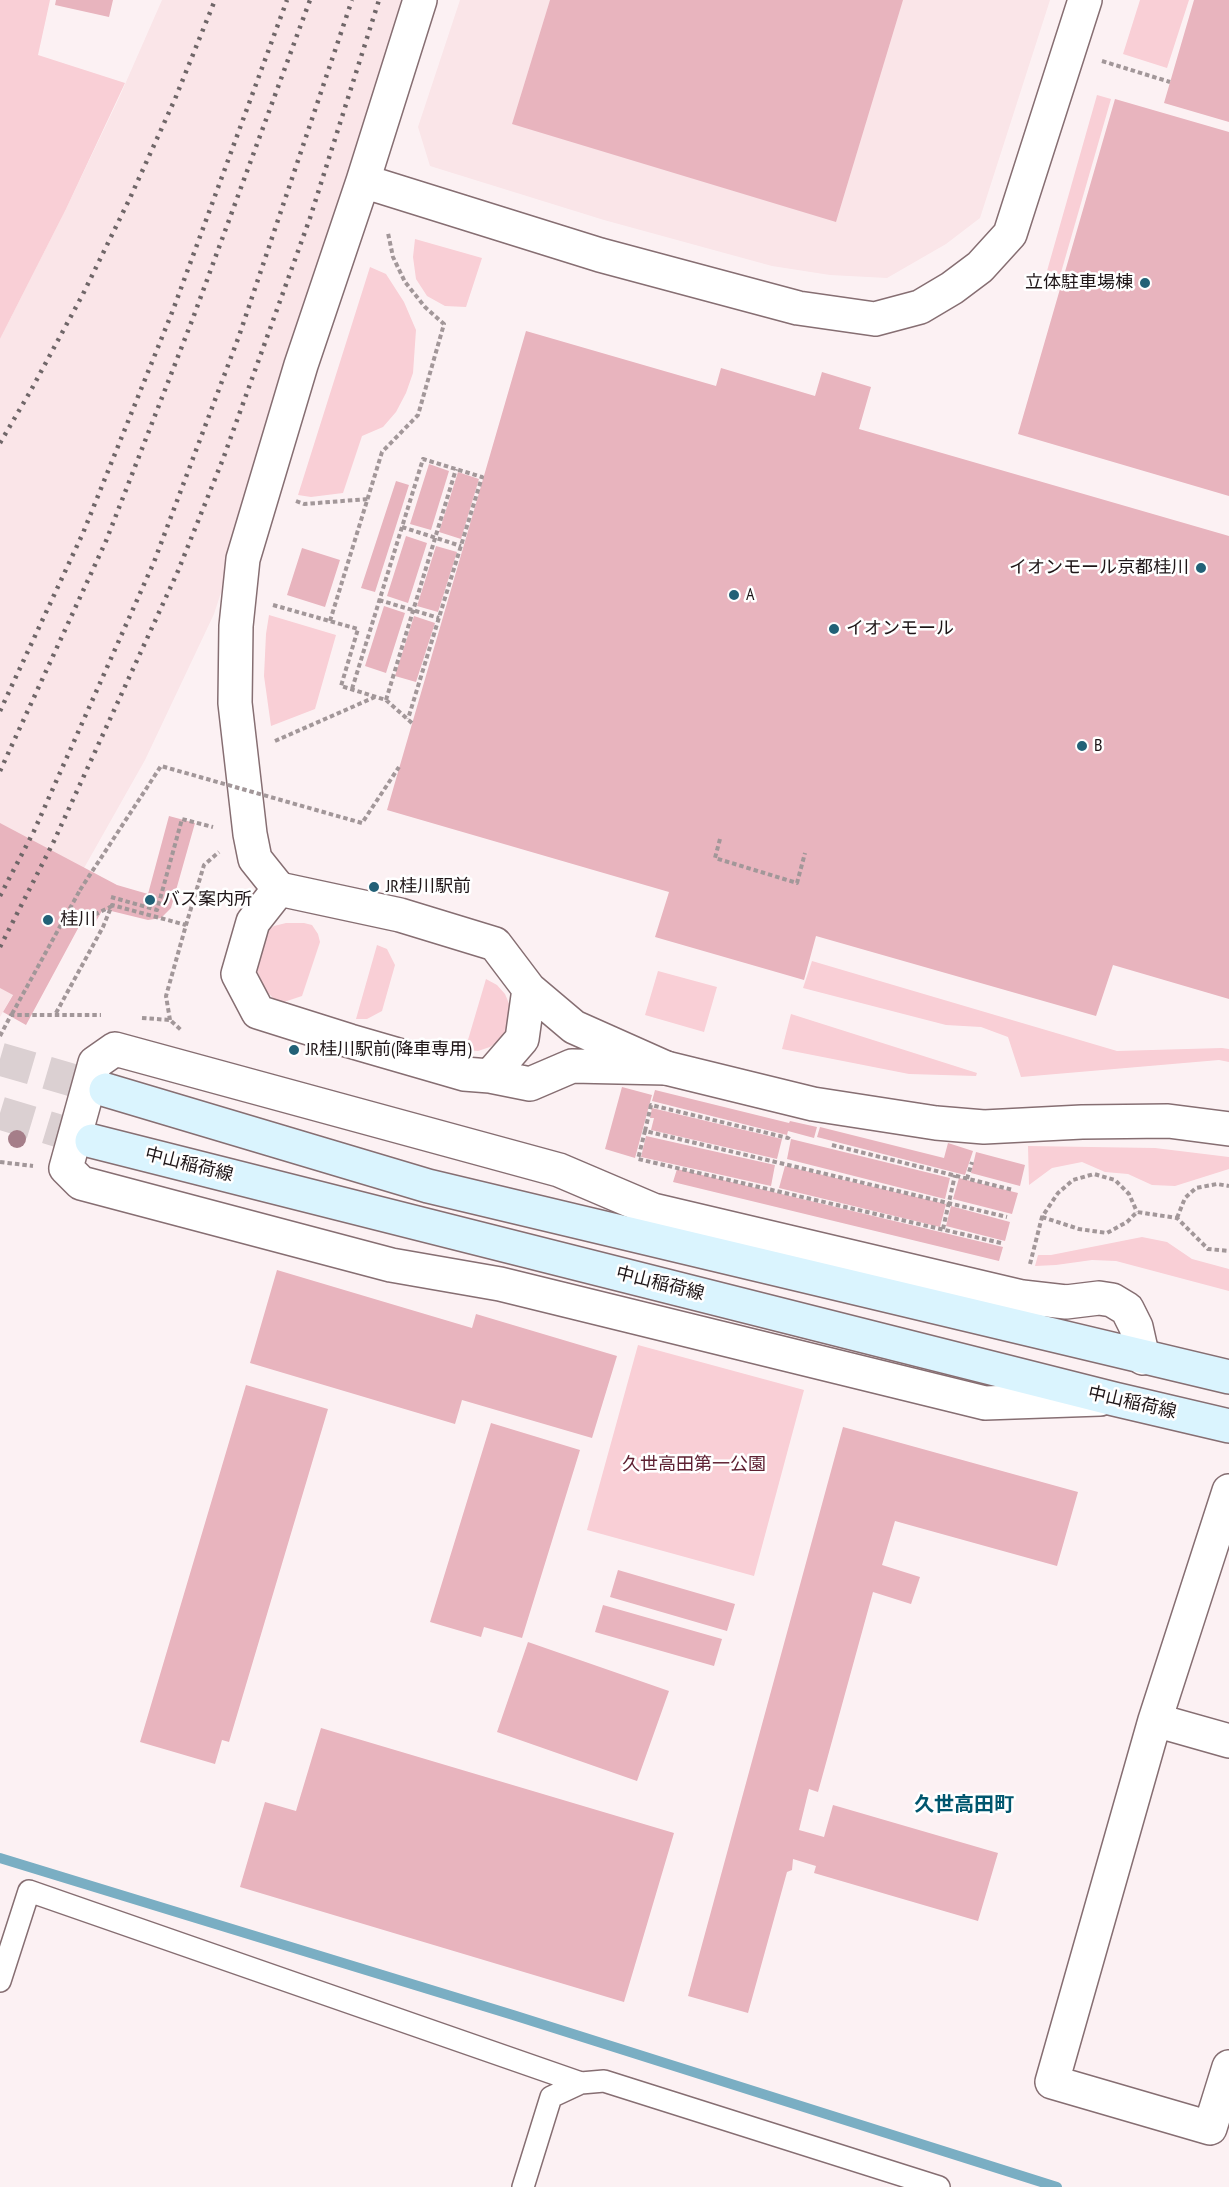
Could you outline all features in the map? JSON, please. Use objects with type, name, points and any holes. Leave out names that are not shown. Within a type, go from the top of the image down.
[{"type":"main road","points":[[106,1090],[429,1186],[1229,1377]]},
{"type":"main road","name":"中山稲荷線","points":[[92,1141],[1229,1426]]},
{"type":"street","points":[[420,0],[363,181],[301,365],[243,559],[236,626],[235,703],[255,859],[279,889],[400,915],[495,944],[528,989],[574,1027],[666,1068],[813,1104],[936,1123],[984,1127],[1082,1122],[1168,1121],[1229,1129]]},
{"type":"street","points":[[363,181],[600,255],[798,308],[875,319],[920,307],[952,288],[980,267],[1010,234],[1085,0]]},
{"type":"street","points":[[279,889],[253,922],[238,974],[258,1012],[464,1074],[490,1076],[530,1084],[572,1066],[666,1068]]},
{"type":"street","points":[[490,1076],[522,1039],[528,989]]},
{"type":"street","points":[[1114,1399],[985,1403],[500,1284],[381,1263],[81,1183],[66,1168],[95,1063],[115,1049],[559,1170],[653,1210],[1022,1297],[1066,1302],[1099,1298],[1112,1300],[1127,1309],[1136,1327],[1143,1358]]},
{"type":"street","points":[[1229,1491],[1155,1720],[1052,2082],[1210,2128],[1229,2067]]},
{"type":"street","points":[[1155,1720],[1229,1741]]},
{"type":"lane","points":[[0,1981],[29,1891],[580,2083]]},
{"type":"lane","points":[[523,2187],[551,2097],[580,2083],[604,2081],[939,2187]]},
{"type":"path","points":[[1068,52],[1170,82]]},
{"type":"path","points":[[330,621],[382,452],[418,415],[444,324],[424,307],[405,282],[393,257],[388,233]]},
{"type":"path","points":[[351,689],[423,459],[482,477],[408,719]]},
{"type":"path","points":[[386,700],[456,469]]},
{"type":"path","points":[[294,501],[304,504],[368,499]]},
{"type":"path","points":[[402,527],[461,546]]},
{"type":"path","points":[[379,600],[439,618]]},
{"type":"path","points":[[268,603],[358,629],[341,686],[386,700],[412,723]]},
{"type":"path","points":[[269,743],[376,697]]},
{"type":"path","points":[[11,1015],[80,890],[161,766],[362,824],[399,767]]},
{"type":"path","points":[[111,897],[157,910],[182,819],[224,829]]},
{"type":"path","points":[[720,839],[715,858],[797,883],[805,853]]},
{"type":"path","points":[[170,1020],[166,996],[204,865],[226,845]]},
{"type":"path","points":[[88,918],[112,905],[186,925]]},
{"type":"path","points":[[56,1014],[103,927],[112,905]]},
{"type":"path","points":[[798,1137],[790,1134],[788,1138],[651,1105],[638,1159],[1001,1243]]},
{"type":"path","points":[[645,1131],[1007,1216]]},
{"type":"path","points":[[827,1144],[1013,1190]]},
{"type":"path","points":[[0,1162],[40,1167]]},
{"type":"path","points":[[1022,1297],[1042,1217],[1058,1193],[1073,1180],[1095,1174],[1115,1180],[1129,1194],[1137,1212]]},
{"type":"path","points":[[943,1229],[955,1175]]},
{"type":"path","points":[[1177,1218],[1185,1198],[1196,1188],[1217,1184],[1229,1186]]},
{"type":"path","points":[[1137,1212],[1177,1218],[1208,1249],[1229,1251]]},
{"type":"path","points":[[1042,1217],[1079,1229],[1107,1233],[1127,1222],[1137,1212]]},
{"type":"shaded area","points":[[162,0],[414,0],[214,614],[145,760],[0,1017],[0,339],[66,209],[119,98]]},
{"type":"shaded area","points":[[460,0],[1050,0],[980,218],[946,244],[887,278],[830,275],[772,266],[604,220],[430,166],[418,127]]},
{"type":"green space","points":[[0,0],[50,0],[38,55],[125,83],[66,209],[0,339]]},
{"type":"green space","points":[[1140,0],[1189,0],[1167,68],[1123,54]]},
{"type":"green space","points":[[1097,95],[1111,99],[1058,283],[1045,278]]},
{"type":"green space","points":[[415,239],[482,258],[466,307],[445,306],[427,296],[416,279],[413,257]]},
{"type":"green space","points":[[370,267],[386,274],[404,302],[416,330],[413,373],[396,412],[383,427],[362,436],[343,493],[311,497],[298,495]]},
{"type":"green space","points":[[269,615],[336,635],[315,709],[271,726],[264,676]]},
{"type":"green space","points":[[286,923],[312,925],[320,942],[302,996],[284,1002],[274,999],[266,991],[254,964],[260,937],[274,926]]},
{"type":"green space","points":[[377,945],[387,949],[395,965],[382,1011],[367,1019],[356,1019]]},
{"type":"green space","points":[[812,961],[1117,1051],[1222,1048],[1229,1049],[1229,1062],[1219,1060],[1021,1077],[1008,1037],[981,1027],[946,1025],[803,988]]},
{"type":"green space","points":[[658,971],[717,987],[704,1032],[645,1015]]},
{"type":"green space","points":[[486,979],[497,985],[505,994],[510,1006],[511,1018],[508,1030],[490,1047],[478,1051],[465,1050]]},
{"type":"green space","points":[[791,1014],[977,1073],[976,1076],[909,1074],[782,1049]]},
{"type":"green space","points":[[1028,1146],[1155,1148],[1229,1157],[1229,1169],[1175,1186],[1152,1185],[1128,1174],[1105,1172],[1082,1162],[1052,1168],[1029,1185]]},
{"type":"green space","points":[[1142,1237],[1167,1242],[1192,1259],[1229,1269],[1229,1291],[1116,1261],[1092,1260],[1035,1266],[1038,1255],[1051,1255]]},
{"type":"green space","name":"久世高田第一公園","points":[[638,1345],[804,1390],[754,1576],[587,1530]]},
{"type":"building","points":[[56,0],[113,0],[109,17],[55,5]]},
{"type":"building","points":[[550,0],[903,0],[836,222],[512,124]]},
{"type":"building","points":[[1194,0],[1229,0],[1229,122],[1164,103]]},
{"type":"building","name":"立体駐車場棟","points":[[1115,99],[1229,132],[1229,496],[1018,434]]},
{"type":"building","name":"イオンモール","points":[[526,331],[716,386],[721,368],[815,396],[822,372],[871,387],[859,429],[1229,536],[1229,999],[1113,965],[1096,1016],[816,936],[804,980],[655,937],[669,892],[387,810]]},
{"type":"building","points":[[429,464],[449,471],[431,530],[410,524]]},
{"type":"building","points":[[458,472],[479,479],[461,539],[439,532]]},
{"type":"building","points":[[396,481],[409,485],[375,592],[361,588]]},
{"type":"building","points":[[406,536],[427,543],[408,603],[387,596]]},
{"type":"building","points":[[436,546],[457,552],[438,612],[417,606]]},
{"type":"building","points":[[302,548],[340,560],[325,607],[287,595]]},
{"type":"building","points":[[384,606],[405,613],[386,673],[365,666]]},
{"type":"building","points":[[414,616],[435,623],[416,682],[395,676]]},
{"type":"building","name":"桂川","points":[[169,816],[195,823],[171,908],[161,918],[148,920],[103,909],[94,925],[82,921],[26,1025],[3,1012],[13,995],[0,988],[0,823],[117,885],[148,894]]},
{"type":"building","points":[[622,1087],[652,1095],[635,1158],[605,1149]]},
{"type":"building","points":[[655,1090],[789,1123],[790,1121],[817,1127],[814,1138],[788,1131],[787,1135],[652,1101]]},
{"type":"building","points":[[652,1108],[782,1139],[777,1159],[651,1130],[654,1118],[650,1118]]},
{"type":"building","points":[[820,1127],[944,1158],[948,1143],[973,1151],[965,1175],[817,1137]]},
{"type":"building","points":[[646,1136],[775,1165],[771,1186],[641,1157]]},
{"type":"building","points":[[791,1139],[950,1178],[945,1199],[787,1159]]},
{"type":"building","points":[[976,1152],[1025,1165],[1020,1186],[971,1173]]},
{"type":"building","points":[[785,1166],[946,1204],[940,1227],[779,1188]]},
{"type":"building","points":[[677,1169],[1003,1247],[999,1261],[673,1182]]},
{"type":"building","points":[[959,1178],[1018,1193],[1012,1214],[953,1199]]},
{"type":"building","points":[[951,1206],[1010,1222],[1005,1241],[946,1226]]},
{"type":"building","points":[[277,1270],[472,1328],[476,1314],[617,1356],[592,1438],[462,1400],[455,1424],[250,1363]]},
{"type":"building","points":[[246,1385],[328,1409],[229,1742],[222,1740],[215,1764],[140,1742]]},
{"type":"building","points":[[491,1423],[580,1450],[522,1638],[484,1627],[481,1637],[430,1622]]},
{"type":"building","points":[[843,1427],[1078,1492],[1057,1566],[895,1521],[882,1565],[920,1577],[911,1604],[873,1592],[818,1792],[809,1789],[799,1830],[824,1837],[833,1805],[998,1853],[978,1921],[814,1873],[816,1866],[793,1859],[792,1870],[787,1872],[748,2013],[688,1996]]},
{"type":"building","points":[[618,1570],[735,1604],[727,1631],[610,1597]]},
{"type":"building","points":[[603,1605],[722,1639],[714,1666],[595,1632]]},
{"type":"building","points":[[528,1642],[669,1691],[637,1781],[497,1732]]},
{"type":"building","points":[[321,1728],[674,1833],[624,2002],[240,1887],[265,1802],[296,1811]]},
{"type":"waterway","points":[[0,1858],[513,2015],[1057,2187]]},
{"type":"tunnel","points":[[0,1059],[106,1090]]},
{"type":"tunnel","points":[[0,1113],[92,1141]]},
{"type":"railway","points":[[0,443],[83,294],[130,198],[175,99],[215,0]]},
{"type":"railway","points":[[0,711],[83,533],[173,310],[287,0]]},
{"type":"railway","points":[[0,771],[106,541],[193,318],[310,0]]},
{"type":"railway","points":[[0,896],[34,831],[154,562],[239,336],[352,0]]},
{"type":"railway","points":[[0,947],[54,841],[178,571],[223,459],[310,218],[379,0]]},
{"type":"place","name":"立体駐車場棟","points":[[1145,283]]},
{"type":"place","name":"イオンモール京都桂川","points":[[1201,568]]},
{"type":"place","name":"A","points":[[734,595]]},
{"type":"place","name":"イオンモール","points":[[834,629]]},
{"type":"place","name":"B","points":[[1082,746]]},
{"type":"place","name":"JR桂川駅前","points":[[374,887]]},
{"type":"place","name":"バス案内所","points":[[150,900]]},
{"type":"place","name":"桂川","points":[[48,920]]},
{"type":"place","name":"JR桂川駅前(降車専用)","points":[[294,1050]]},
{"type":"district","name":"久世高田町","points":[[964,1805]]}]
